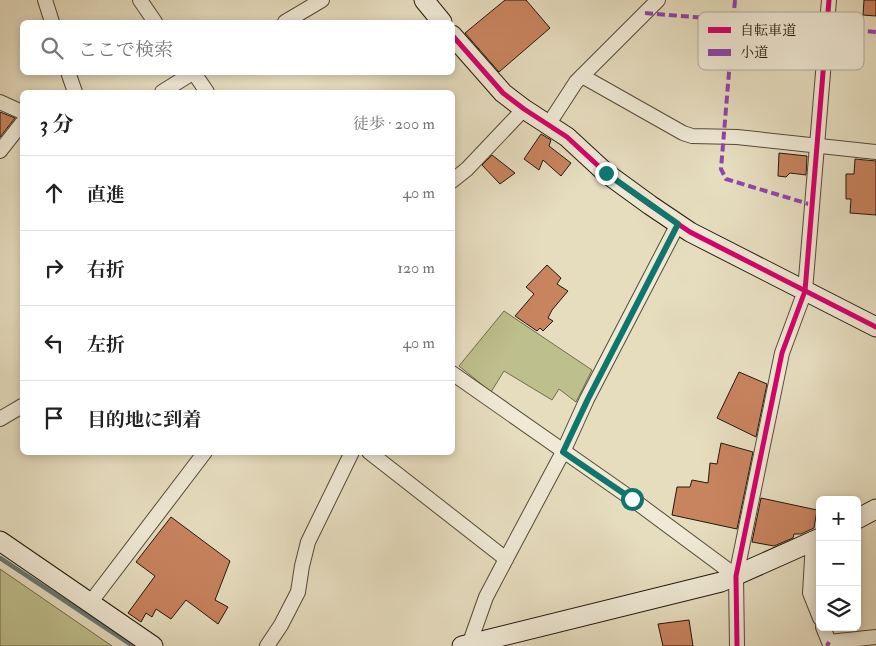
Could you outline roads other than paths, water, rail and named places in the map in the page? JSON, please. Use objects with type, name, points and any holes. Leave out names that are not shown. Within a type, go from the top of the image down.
[{"type":"street","points":[[45,0],[51,20]]},
{"type":"street","points":[[140,0],[154,20]]},
{"type":"street","points":[[288,20],[322,0]]},
{"type":"street","points":[[424,0],[440,20]]},
{"type":"street","points":[[548,125],[576,82],[658,0]]},
{"type":"street","points":[[455,38],[503,93],[524,110],[567,138],[606,173],[678,224],[742,259],[876,327]]},
{"type":"street","points":[[738,646],[736,576],[782,353],[805,291],[823,70]]},
{"type":"street","points":[[69,75],[74,90]]},
{"type":"street","points":[[165,90],[189,75]]},
{"type":"street","points":[[194,75],[205,90]]},
{"type":"street","points":[[582,76],[683,133],[692,136],[737,138],[876,152]]},
{"type":"street","points":[[0,102],[20,111]]},
{"type":"street","points":[[455,179],[524,110]]},
{"type":"street","points":[[0,151],[20,126]]},
{"type":"street","points":[[466,645],[486,597],[563,452],[588,399],[678,224]]},
{"type":"street","points":[[455,375],[632,499],[736,576]]},
{"type":"street","points":[[0,419],[20,407]]},
{"type":"street","points":[[90,602],[203,455]]},
{"type":"street","points":[[267,646],[282,625],[298,592],[308,542],[351,455]]},
{"type":"street","points":[[374,455],[506,559]]},
{"type":"street","points":[[861,517],[876,509]]},
{"type":"street","points":[[466,645],[721,582],[816,540]]},
{"type":"street","points":[[816,540],[810,593],[816,608]]},
{"type":"street","points":[[0,541],[153,646]]},
{"type":"street","points":[[825,631],[829,642],[876,638]]},
{"type":"waterway","points":[[0,558],[133,646]]}]
